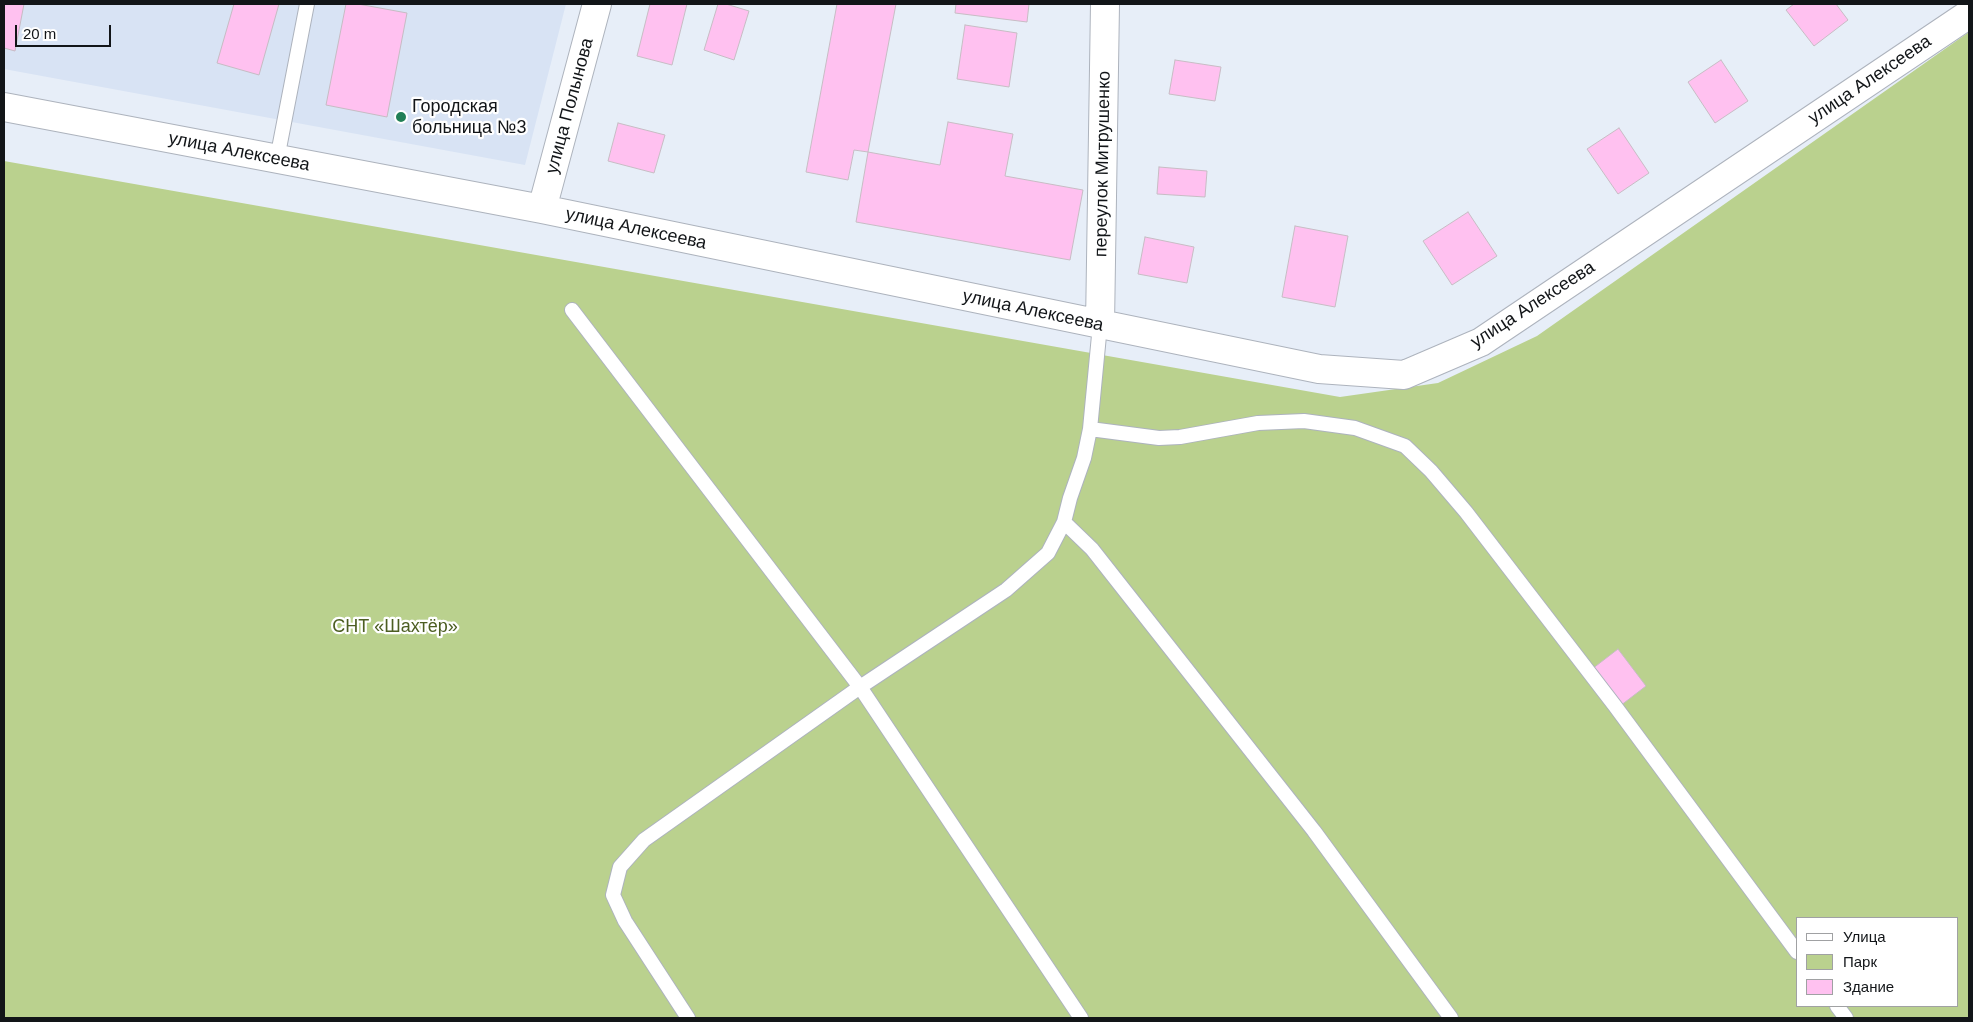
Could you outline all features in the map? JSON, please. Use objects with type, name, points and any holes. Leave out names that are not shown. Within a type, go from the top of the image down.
[{"type":"street","name":"улица Полынова","points":[[542,209],[598,4]]},
{"type":"street","name":"переулок Митрушенко","points":[[1100,325],[1105,4]]},
{"type":"street","name":"улица Алексеева","points":[[4,107],[542,209],[1319,369],[1404,375],[1481,342],[1969,14]]},
{"type":"lane","points":[[277,159],[307,4]]},
{"type":"lane","points":[[572,310],[860,687],[1081,1018]]},
{"type":"lane","points":[[688,1018],[625,920],[612,895],[620,867],[644,840],[860,687],[1006,590],[1048,553],[1064,522],[1084,458],[1090,429],[1100,325]]},
{"type":"lane","points":[[1090,429],[1159,438],[1180,437],[1258,424],[1304,421],[1355,428],[1405,446],[1431,471],[1466,512],[1616,706],[1796,951]]},
{"type":"lane","points":[[1064,522],[1092,549],[1308,823],[1451,1018]]},
{"type":"lane","points":[[1837,1007],[1846,1018]]},
{"type":"shaded area","name":"Городская больница №3","points":[[4,4],[566,4],[525,165],[4,69]]},
{"type":"green space","name":"СНТ «Шахтёр»","points":[[1969,32],[1969,1018],[4,1018],[4,161],[1340,397],[1438,383],[1537,336]]},
{"type":"building","points":[[4,4],[24,4],[15,51],[4,48]]},
{"type":"building","points":[[234,4],[279,4],[259,75],[217,63]]},
{"type":"building","points":[[346,4],[358,4],[407,13],[387,117],[326,105]]},
{"type":"building","points":[[650,4],[687,4],[672,65],[637,56]]},
{"type":"building","points":[[718,4],[726,4],[749,11],[734,60],[704,50]]},
{"type":"building","points":[[837,4],[896,4],[868,152],[854,150],[848,180],[806,172]]},
{"type":"building","points":[[956,4],[1029,4],[1027,22],[955,13]]},
{"type":"building","points":[[1794,4],[1836,4],[1848,20],[1814,46],[1786,10]]},
{"type":"building","points":[[965,25],[1017,33],[1009,87],[957,79]]},
{"type":"building","points":[[1175,60],[1221,67],[1215,101],[1169,94]]},
{"type":"building","points":[[1721,60],[1748,101],[1715,123],[1688,82]]},
{"type":"building","points":[[948,122],[1013,134],[1005,176],[1083,190],[1070,260],[856,222],[868,152],[940,165]]},
{"type":"building","points":[[618,123],[665,135],[654,173],[608,161]]},
{"type":"building","points":[[1619,128],[1649,173],[1618,194],[1587,149]]},
{"type":"building","points":[[1159,167],[1207,171],[1205,197],[1157,194]]},
{"type":"building","points":[[1468,212],[1497,256],[1452,285],[1423,241]]},
{"type":"building","points":[[1295,226],[1348,236],[1335,307],[1282,297]]},
{"type":"building","points":[[1145,237],[1194,247],[1187,283],[1138,274]]},
{"type":"building","points":[[1618,649],[1646,686],[1620,706],[1592,669]]},
{"type":"place","name":"Городская больница №3","points":[[401,117]]}]
